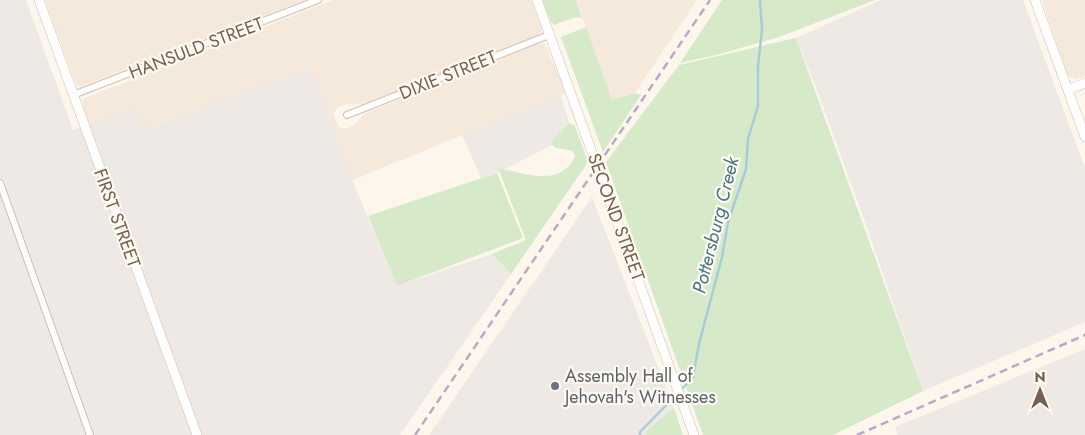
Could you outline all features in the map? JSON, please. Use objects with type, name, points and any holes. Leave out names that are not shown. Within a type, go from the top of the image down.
[{"type":"street","name":"FIRST STREET","points":[[39,0],[197,435]]},
{"type":"street","name":"HANSULD STREET","points":[[73,96],[318,0]]},
{"type":"street","name":"SECOND STREET","points":[[537,0],[694,435]]},
{"type":"street","points":[[1035,0],[1085,136]]},
{"type":"street","name":"DIXIE STREET","points":[[347,115],[549,35]]},
{"type":"street","points":[[1068,90],[1085,84]]},
{"type":"street","points":[[0,183],[90,435]]},
{"type":"shaded area","points":[[0,0],[26,0],[73,130],[135,108],[146,129],[311,67],[352,180],[397,286],[492,254],[511,274],[400,435],[0,435]]},
{"type":"shaded area","points":[[45,0],[306,0],[80,87],[76,84]]},
{"type":"shaded area","points":[[333,0],[531,0],[542,30],[539,35],[363,104],[346,104],[338,107],[333,114],[339,127],[347,129],[355,124],[364,114],[537,44],[545,44],[566,93],[352,180],[311,67],[145,129],[90,126],[83,106],[83,99]]},
{"type":"shaded area","points":[[576,0],[697,0],[635,93],[612,100]]},
{"type":"shaded area","points":[[881,0],[1023,0],[1085,168],[1085,322],[923,391],[870,236],[819,95],[796,38]]},
{"type":"shaded area","points":[[1042,0],[1085,0],[1085,76],[1076,79],[1067,75]]},
{"type":"shaded area","points":[[561,95],[569,123],[552,141],[552,145],[497,173],[481,178],[462,135]]},
{"type":"shaded area","points":[[592,197],[674,408],[647,430],[646,435],[429,435]]},
{"type":"shaded area","points":[[1085,349],[1085,435],[898,435],[895,427]]},
{"type":"green space","points":[[542,0],[576,0],[582,18],[576,17],[554,25]]},
{"type":"green space","points":[[722,0],[875,0],[779,37],[680,63]]},
{"type":"green space","points":[[586,27],[612,100],[635,93],[641,95],[603,152],[561,37]]},
{"type":"green space","points":[[796,38],[923,391],[833,435],[703,435],[606,162],[679,65]]},
{"type":"green space","points":[[569,123],[575,126],[588,162],[511,274],[492,254],[526,240],[498,168],[541,176],[560,172],[568,167],[575,157],[573,151],[556,148],[552,145],[552,141]]},
{"type":"green space","points":[[497,173],[523,238],[397,286],[368,216]]},
{"type":"green space","points":[[674,408],[683,435],[646,435],[647,430]]},
{"type":"waterway","name":"Pottersburg Creek","points":[[681,390],[693,377],[699,344],[722,257],[728,222],[746,169],[748,139],[758,106],[758,67],[762,29],[760,0]]},
{"type":"waterway","name":"Pottersburg Creek","points":[[640,435],[640,432],[677,394]]},
{"type":"railway","points":[[415,435],[710,0]]},
{"type":"railway","points":[[857,435],[1085,335]]},
{"type":"place","name":"Assembly Hall of Jehovah's Witnesses","points":[[555,386]]}]
